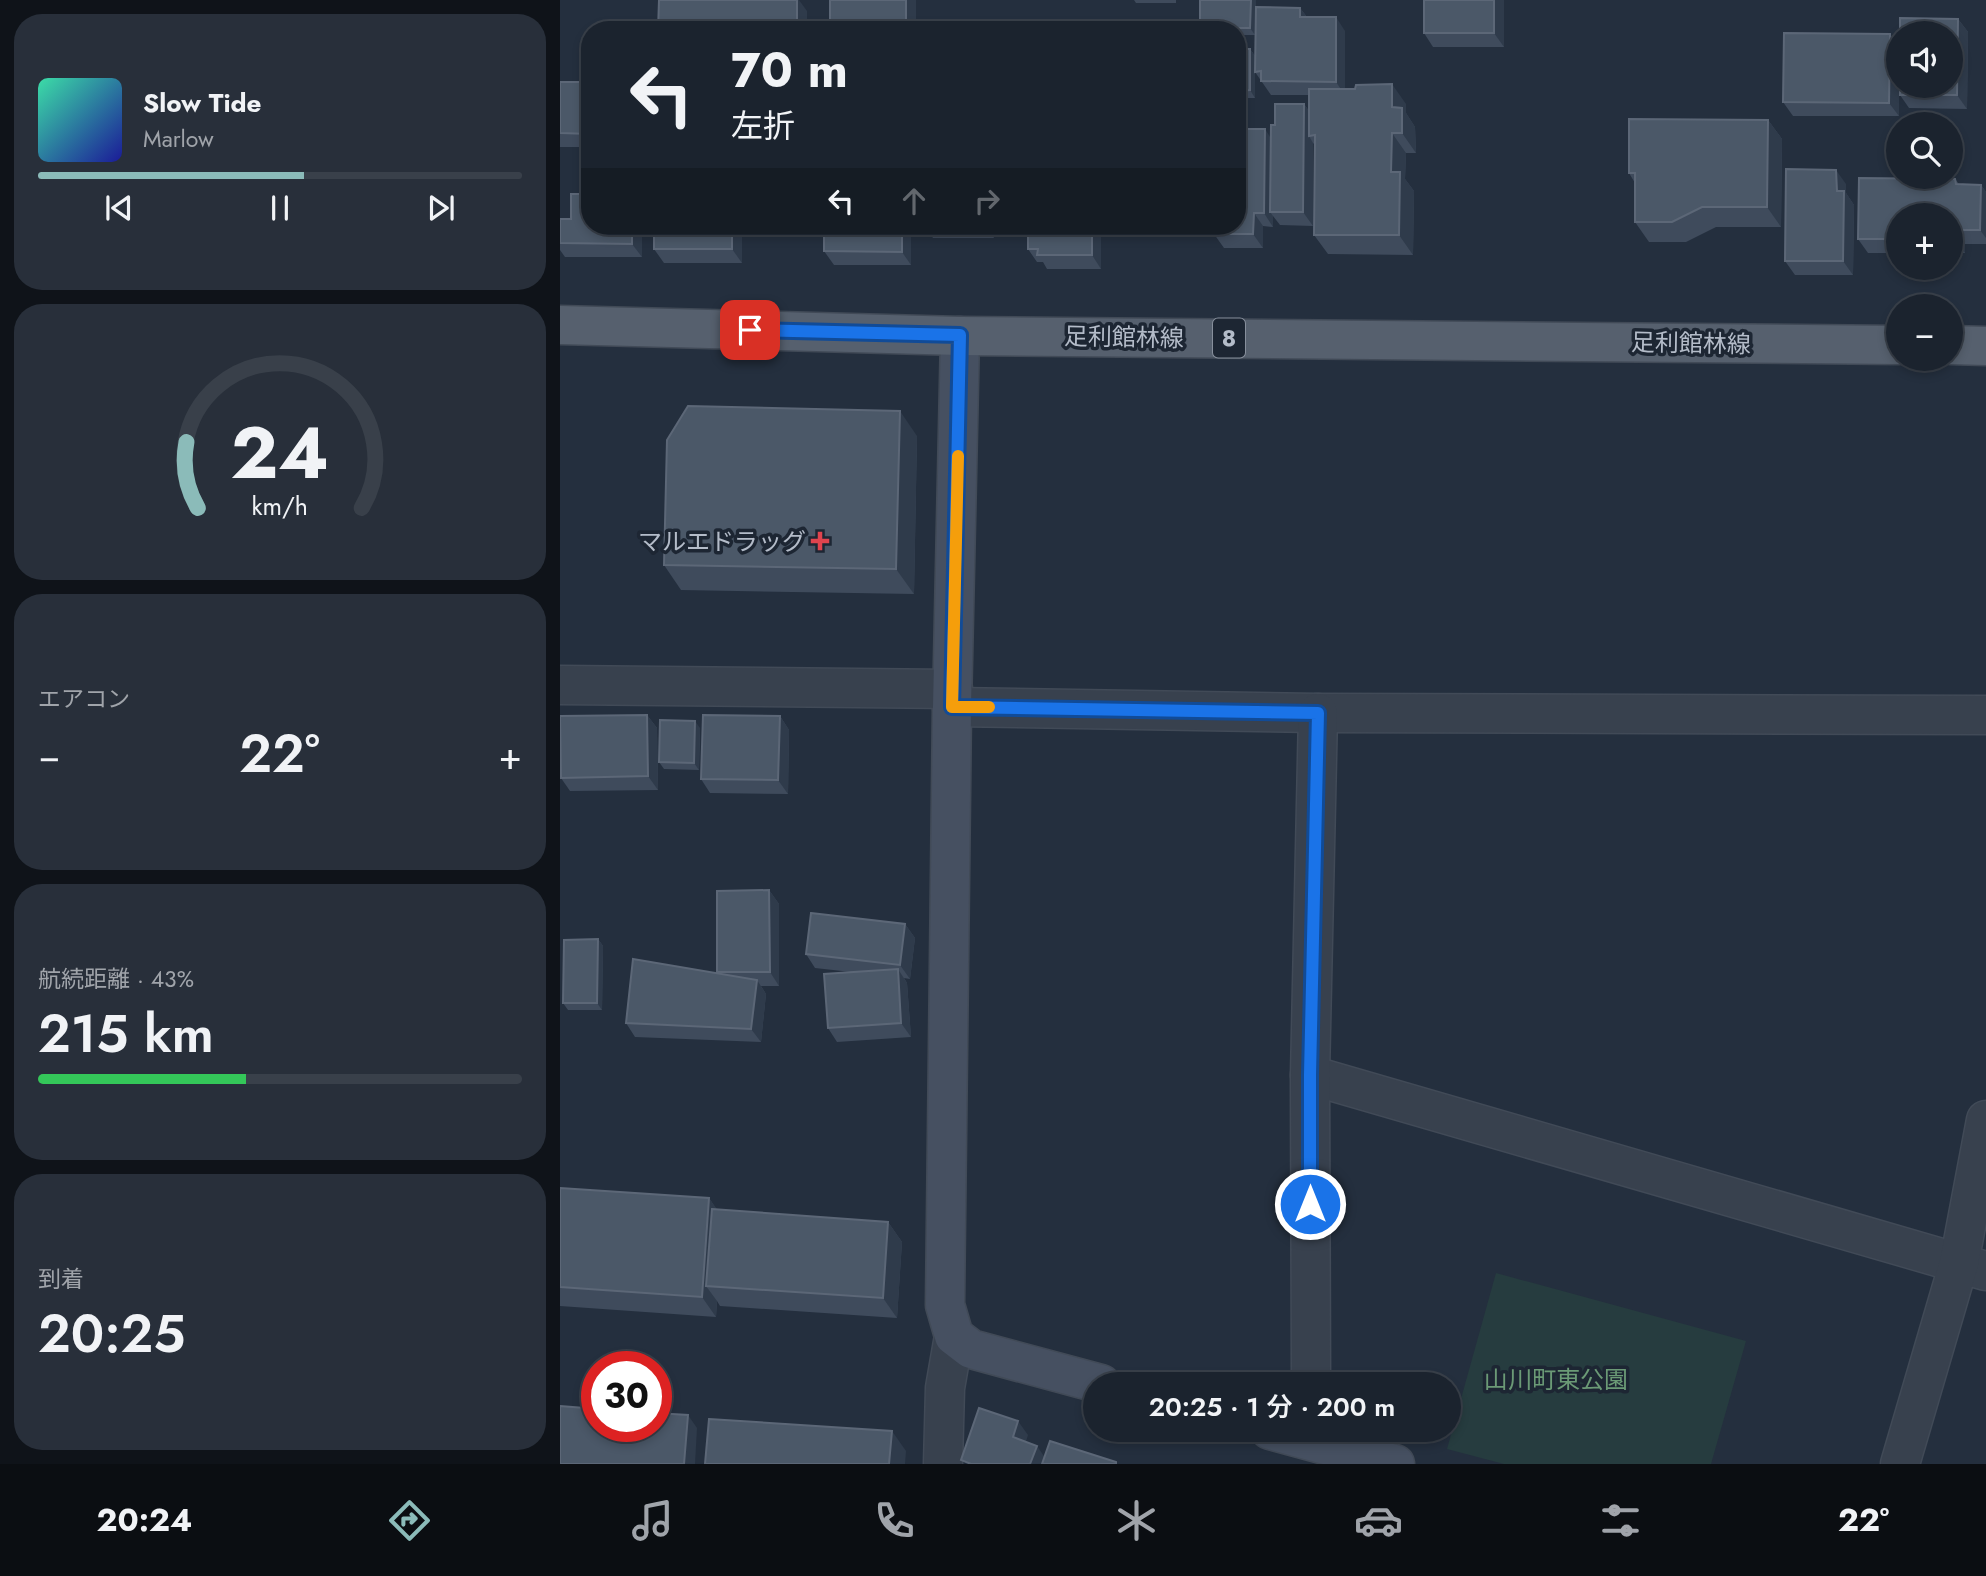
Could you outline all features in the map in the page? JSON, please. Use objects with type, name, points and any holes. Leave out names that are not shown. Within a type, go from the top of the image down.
[{"type":"main road","name":"足利館林線","points":[[560,325],[960,335],[1886,345]]},
{"type":"main road","points":[[1963,345],[1986,346]]},
{"type":"street","points":[[943,1464],[945,1388],[954,1336],[946,1305],[960,335]]},
{"type":"street","points":[[560,685],[1318,713],[1986,715]]},
{"type":"street","points":[[1311,1372],[1310,1075],[1318,713]]},
{"type":"street","points":[[1310,1075],[1973,1267]]},
{"type":"street","points":[[1900,1464],[1973,1267],[1986,1120]]},
{"type":"street","points":[[954,1336],[971,1349],[1083,1379]]},
{"type":"street","points":[[1331,1442],[1395,1464]]},
{"type":"green space","name":"山川町東公園","points":[[1496,1273],[1746,1341],[1711,1464],[1504,1464],[1447,1449],[1449,1442],[1461,1442],[1461,1399]]},
{"type":"building","points":[[659,0],[797,0],[797,21],[658,21]]},
{"type":"building","points":[[830,0],[906,0],[906,21],[830,21]]},
{"type":"building","points":[[1200,0],[1251,0],[1250,28],[1246,28],[1246,21],[1200,21]]},
{"type":"building","points":[[1424,0],[1494,0],[1494,33],[1424,33]]},
{"type":"building","points":[[1256,7],[1300,8],[1300,17],[1336,17],[1336,82],[1261,81],[1261,71],[1255,72]]},
{"type":"building","points":[[1900,18],[1958,19],[1958,21],[1900,21]]},
{"type":"building","points":[[1784,33],[1886,34],[1886,98],[1889,98],[1889,103],[1783,102]]},
{"type":"building","points":[[1246,49],[1250,49],[1250,90],[1246,90]]},
{"type":"building","points":[[560,82],[581,82],[581,134],[560,133]]},
{"type":"building","points":[[1392,84],[1392,107],[1402,108],[1402,133],[1392,133],[1391,172],[1400,172],[1399,235],[1314,235],[1315,135],[1309,136],[1309,89],[1355,89],[1356,85]]},
{"type":"building","points":[[1275,104],[1304,104],[1303,212],[1270,212],[1271,125],[1275,125]]},
{"type":"building","points":[[1629,119],[1768,120],[1767,207],[1702,207],[1672,222],[1635,222],[1635,173],[1629,173]]},
{"type":"building","points":[[1246,129],[1265,129],[1264,213],[1254,213],[1253,234],[1246,234]]},
{"type":"building","points":[[1786,169],[1836,170],[1837,191],[1844,191],[1843,261],[1785,261]]},
{"type":"building","points":[[1859,178],[1886,178],[1886,189],[1963,189],[1963,184],[1981,185],[1980,230],[1963,230],[1963,203],[1886,203],[1886,239],[1858,239]]},
{"type":"building","points":[[571,194],[581,194],[581,235],[632,235],[632,244],[560,243],[560,219],[571,219]]},
{"type":"building","points":[[654,235],[732,235],[732,249],[654,249]]},
{"type":"building","points":[[824,235],[902,235],[902,252],[824,251]]},
{"type":"building","points":[[1028,235],[1092,235],[1092,255],[1037,255],[1038,249],[1028,249]]},
{"type":"building","points":[[688,406],[900,411],[896,569],[664,565],[667,440]]},
{"type":"building","points":[[647,715],[648,776],[561,778],[560,716]]},
{"type":"building","points":[[703,715],[780,716],[778,780],[701,779]]},
{"type":"building","points":[[660,720],[695,721],[694,763],[659,762]]},
{"type":"building","points":[[769,890],[770,972],[717,972],[717,891]]},
{"type":"building","points":[[811,913],[905,924],[900,965],[806,954]]},
{"type":"building","points":[[598,939],[597,1003],[563,1003],[564,940]]},
{"type":"building","points":[[633,959],[757,980],[751,1029],[626,1023]]},
{"type":"building","points":[[898,969],[901,1023],[828,1028],[824,974]]},
{"type":"building","points":[[560,1188],[709,1198],[702,1297],[560,1287]]},
{"type":"building","points":[[712,1209],[888,1222],[883,1298],[706,1286]]},
{"type":"building","points":[[560,1406],[581,1408],[581,1442],[672,1442],[672,1414],[688,1415],[684,1464],[560,1464]]},
{"type":"building","points":[[979,1408],[1018,1421],[1013,1437],[1037,1446],[1030,1464],[971,1464],[961,1460]]},
{"type":"building","points":[[709,1419],[892,1431],[889,1464],[705,1464]]},
{"type":"building","points":[[1050,1441],[1116,1462],[1116,1464],[1042,1464]]},
{"type":"slow traffic","points":[[958,456],[952,707],[989,707]]},
{"type":"place","name":"マルエドラッグ","points":[[820,541]]},
{"type":"route","points":[[750,330],[960,335],[952,707],[1318,713],[1310,1075],[1310,1204]]}]
